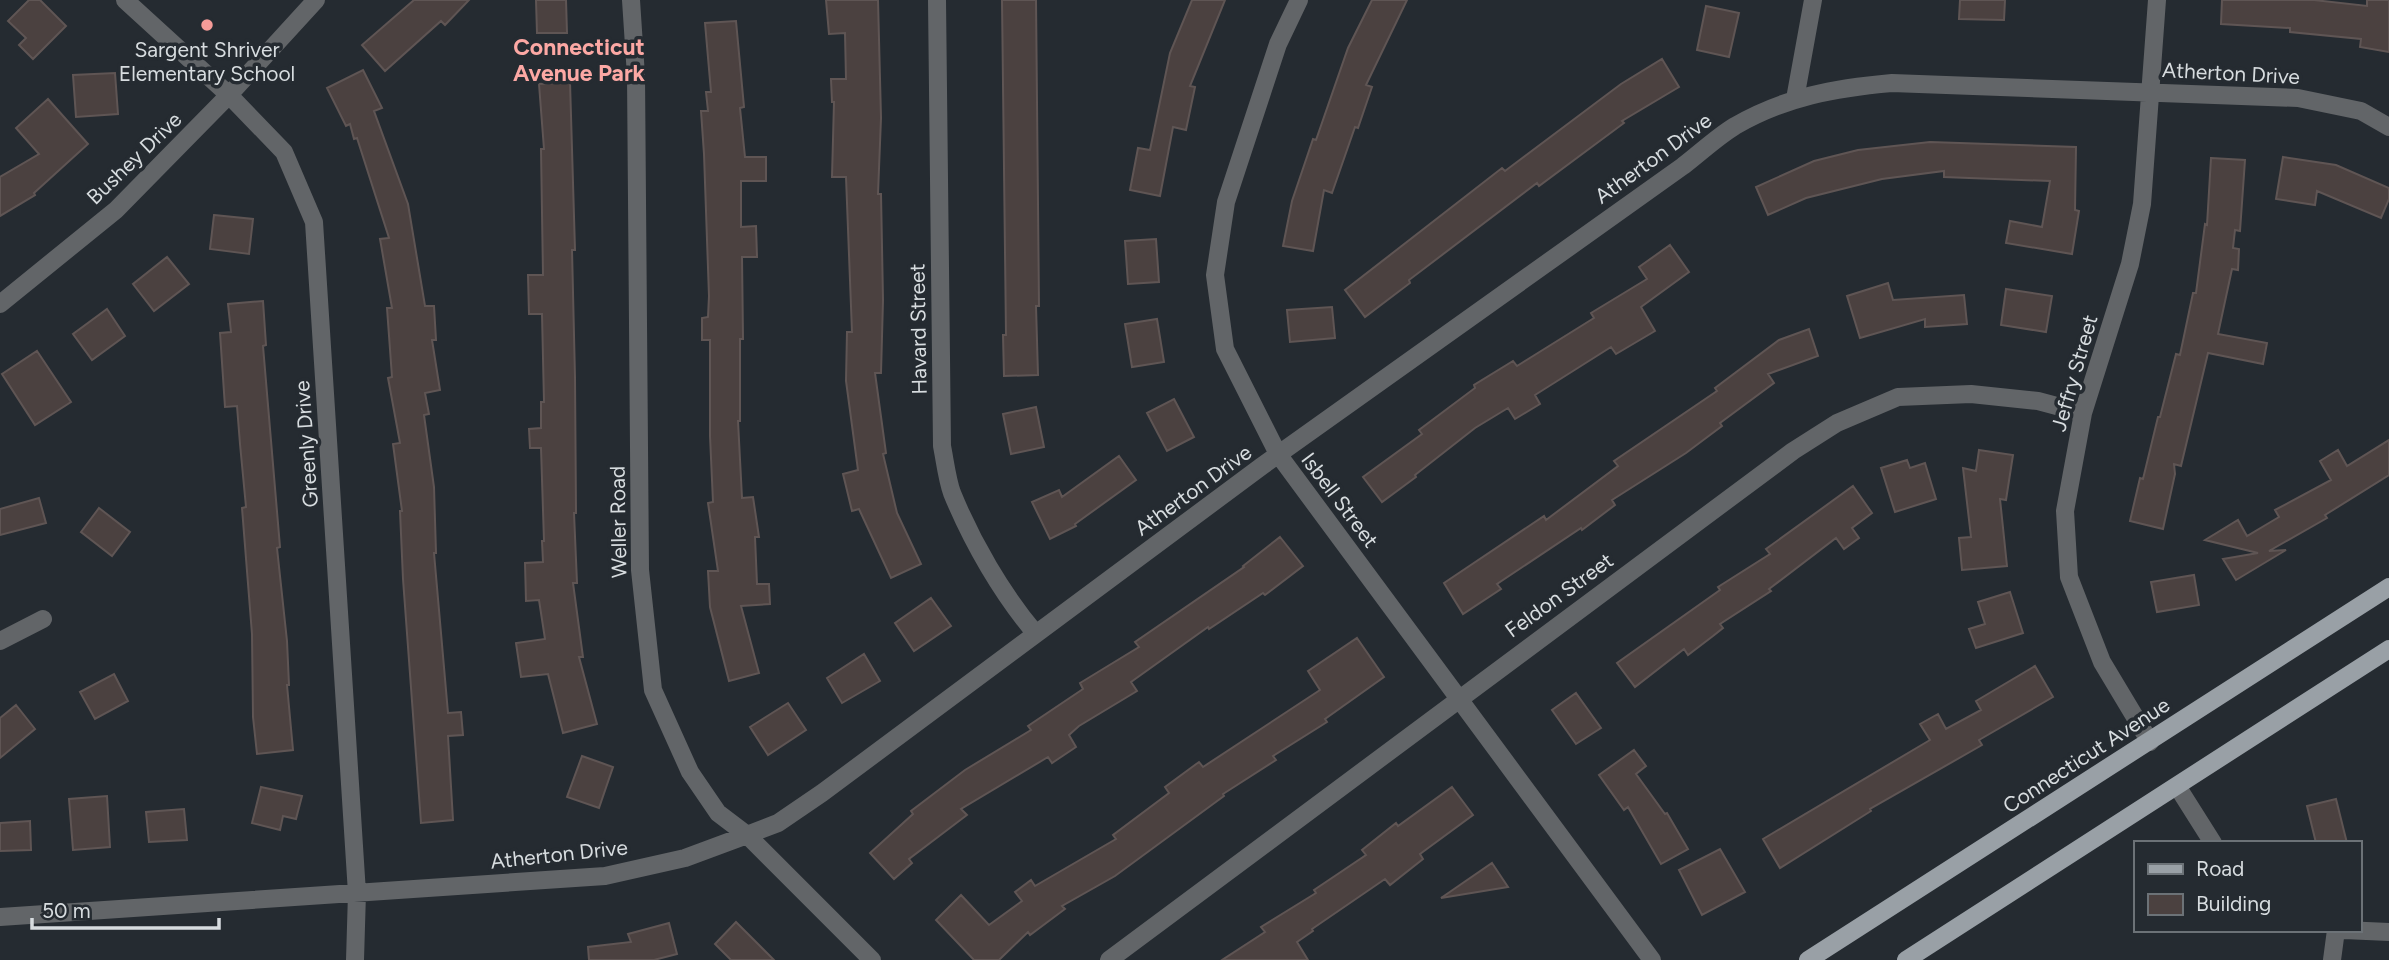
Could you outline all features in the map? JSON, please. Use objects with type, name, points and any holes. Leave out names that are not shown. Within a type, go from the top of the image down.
[{"type":"main road","name":"Connecticut Avenue","points":[[1808,960],[2389,587]]},
{"type":"main road","points":[[1906,960],[2389,649]]},
{"type":"street","name":"Greenly Drive","points":[[125,0],[229,95],[284,152],[314,222],[357,893],[355,960]]},
{"type":"street","name":"Bushey Drive","points":[[0,304],[117,210],[229,95],[316,0]]},
{"type":"street","name":"Weller Road","points":[[631,0],[636,76],[640,570],[653,690],[690,772],[718,813],[747,835],[872,960]]},
{"type":"street","name":"Havard Street","points":[[937,0],[942,446],[951,492],[984,557],[1023,619],[1036,634]]},
{"type":"street","name":"Isbell Street","points":[[1299,0],[1278,44],[1226,202],[1215,275],[1225,349],[1278,454],[1652,960]]},
{"type":"street","points":[[1795,99],[1813,0]]},
{"type":"street","name":"Jeffry Street","points":[[2150,742],[2102,662],[2069,577],[2065,511],[2083,412],[2132,252],[2142,204],[2157,0]]},
{"type":"street","name":"Atherton Drive","points":[[0,917],[605,876],[684,858],[778,824],[1278,454],[1734,127],[1795,99],[1840,88],[1892,83],[2151,91],[2298,98],[2361,111],[2389,127]]},
{"type":"street","name":"Feldon Street","points":[[1109,960],[1793,451],[1837,423],[1898,397],[1971,394],[2038,401],[2083,412]]},
{"type":"street","points":[[0,641],[43,618]]},
{"type":"street","points":[[2178,786],[2212,841]]},
{"type":"street","points":[[2361,931],[2389,932]]},
{"type":"street","points":[[2333,960],[2336,932]]},
{"type":"building","points":[[29,0],[40,0],[66,26],[33,59],[19,45],[26,38],[8,21]]},
{"type":"building","points":[[414,0],[469,0],[445,25],[441,21],[385,71],[362,45]]},
{"type":"building","points":[[536,0],[566,0],[567,33],[537,33]]},
{"type":"building","points":[[826,0],[878,0],[881,118],[878,194],[881,194],[883,300],[881,373],[875,373],[886,453],[883,454],[897,513],[921,564],[891,578],[859,509],[852,511],[843,474],[858,470],[846,381],[847,332],[852,332],[846,177],[832,177],[834,102],[831,79],[846,79],[845,33],[829,34]]},
{"type":"building","points":[[1002,0],[1036,0],[1038,375],[1004,376],[1003,335],[1006,335]]},
{"type":"building","points":[[1192,0],[1225,0],[1190,86],[1195,87],[1186,130],[1173,127],[1160,196],[1130,190],[1138,148],[1150,150],[1170,53]]},
{"type":"building","points":[[1372,0],[1407,0],[1366,85],[1372,87],[1332,193],[1324,190],[1313,251],[1283,246],[1292,201],[1313,139],[1316,140],[1348,48]]},
{"type":"building","points":[[1960,0],[2005,0],[2004,20],[1959,19]]},
{"type":"building","points":[[2222,0],[2314,0],[2367,6],[2367,0],[2389,0],[2389,52],[2360,47],[2361,39],[2290,32],[2290,28],[2221,24]]},
{"type":"building","points":[[1706,6],[1739,13],[1729,57],[1697,50]]},
{"type":"building","points":[[736,21],[744,107],[740,108],[745,157],[766,157],[766,181],[741,181],[741,227],[756,226],[757,257],[742,257],[743,339],[740,339],[738,421],[742,498],[753,497],[759,537],[755,537],[757,584],[769,584],[770,604],[741,606],[759,673],[729,681],[710,607],[708,571],[718,571],[708,503],[713,502],[710,340],[702,340],[702,318],[708,317],[709,296],[701,111],[708,111],[706,92],[711,92],[705,23]]},
{"type":"building","points":[[1662,59],[1679,87],[1622,121],[1624,123],[1539,186],[1537,183],[1409,280],[1410,283],[1365,317],[1345,290],[1502,168],[1505,171],[1621,84]]},
{"type":"building","points":[[363,70],[382,108],[374,111],[408,204],[425,306],[434,306],[436,340],[432,340],[440,390],[425,393],[429,414],[424,415],[434,487],[434,553],[448,713],[461,712],[463,735],[448,736],[453,820],[421,823],[403,579],[402,511],[393,444],[400,443],[388,378],[392,377],[387,308],[392,308],[380,239],[389,238],[357,138],[354,139],[350,124],[346,126],[327,88]]},
{"type":"building","points":[[115,73],[118,114],[76,117],[73,75]]},
{"type":"building","points":[[570,82],[575,250],[572,250],[577,583],[573,583],[583,657],[579,657],[597,724],[563,733],[548,674],[521,677],[516,643],[545,639],[539,600],[526,601],[525,563],[543,562],[544,541],[541,448],[530,448],[529,429],[541,428],[541,402],[544,402],[542,314],[529,314],[528,275],[543,275],[541,149],[544,149],[539,84]]},
{"type":"building","points":[[48,99],[88,144],[34,193],[35,195],[0,216],[0,177],[39,154],[16,128]]},
{"type":"building","points":[[1930,142],[2076,147],[2075,210],[2079,211],[2072,254],[2006,243],[2010,221],[2042,227],[2050,181],[1944,177],[1944,171],[1882,179],[1806,198],[1768,215],[1756,187],[1814,161],[1858,150]]},
{"type":"building","points":[[2283,157],[2336,165],[2389,188],[2389,199],[2381,218],[2317,191],[2315,205],[2276,199]]},
{"type":"building","points":[[2211,158],[2245,160],[2240,231],[2235,230],[2233,248],[2239,249],[2238,270],[2232,269],[2218,334],[2267,343],[2263,364],[2208,353],[2181,466],[2174,464],[2175,474],[2163,529],[2130,521],[2176,354],[2180,355],[2193,293],[2196,293],[2205,224],[2207,225]]},
{"type":"building","points":[[214,215],[253,219],[249,254],[210,249]]},
{"type":"building","points":[[1156,239],[1159,282],[1128,284],[1125,241]]},
{"type":"building","points":[[1670,245],[1689,272],[1641,307],[1655,331],[1616,354],[1611,347],[1535,395],[1540,404],[1515,419],[1508,408],[1475,428],[1382,502],[1363,477],[1422,434],[1419,430],[1475,388],[1474,385],[1513,361],[1517,366],[1594,318],[1591,313],[1647,279],[1639,267]]},
{"type":"building","points":[[167,257],[189,284],[154,311],[133,284]]},
{"type":"building","points":[[1888,283],[1893,300],[1964,295],[1967,324],[1925,327],[1925,319],[1860,338],[1847,296]]},
{"type":"building","points":[[2006,289],[2052,296],[2046,332],[2001,325]]},
{"type":"building","points":[[263,301],[266,345],[263,346],[293,750],[257,754],[253,717],[252,634],[242,508],[246,507],[237,406],[225,407],[220,333],[231,332],[228,304]]},
{"type":"building","points":[[1332,307],[1335,338],[1290,342],[1287,310]]},
{"type":"building","points":[[107,309],[125,336],[92,360],[73,334]]},
{"type":"building","points":[[1157,319],[1164,362],[1132,367],[1125,324]]},
{"type":"building","points":[[1809,329],[1818,356],[1768,374],[1774,383],[1720,423],[1722,426],[1686,453],[1612,500],[1615,505],[1582,530],[1581,528],[1497,584],[1501,589],[1463,614],[1444,583],[1544,516],[1546,520],[1618,466],[1614,461],[1717,391],[1715,388],[1779,340]]},
{"type":"building","points":[[37,351],[71,402],[35,425],[2,374]]},
{"type":"building","points":[[1174,399],[1194,437],[1167,451],[1147,413]]},
{"type":"building","points":[[1036,407],[1044,447],[1011,454],[1003,414]]},
{"type":"building","points":[[2389,440],[2389,475],[2325,515],[2327,518],[2269,551],[2286,550],[2236,580],[2223,559],[2258,553],[2205,540],[2238,520],[2247,536],[2279,517],[2275,510],[2331,480],[2320,461],[2338,450],[2347,466]]},
{"type":"building","points":[[1979,450],[2013,455],[2006,500],[2000,499],[2007,566],[1962,570],[1959,538],[1971,537],[1963,468],[1976,471]]},
{"type":"building","points":[[1119,456],[1136,480],[1075,524],[1076,526],[1050,539],[1032,502],[1059,490],[1062,497]]},
{"type":"building","points":[[1907,460],[1910,468],[1925,463],[1936,499],[1895,512],[1881,468]]},
{"type":"building","points":[[1853,486],[1872,513],[1852,528],[1859,538],[1844,549],[1836,538],[1769,589],[1771,591],[1720,624],[1723,628],[1688,655],[1684,649],[1635,687],[1617,663],[1720,590],[1718,587],[1770,554],[1766,549]]},
{"type":"building","points":[[39,498],[46,523],[0,535],[0,509]]},
{"type":"building","points":[[99,508],[130,532],[112,556],[81,532]]},
{"type":"building","points":[[1280,537],[1303,566],[1265,595],[1263,593],[1209,629],[1208,627],[1131,682],[1137,691],[1079,726],[1069,735],[1076,747],[1052,763],[1048,757],[961,809],[967,815],[909,859],[912,863],[894,879],[870,853],[913,814],[911,811],[965,770],[1031,730],[1028,726],[1083,689],[1080,683],[1139,647],[1135,642],[1244,567]]},
{"type":"building","points":[[2194,575],[2199,605],[2157,612],[2151,582]]},
{"type":"building","points":[[2010,592],[2023,633],[1976,648],[1969,629],[1985,624],[1978,602]]},
{"type":"building","points":[[931,598],[951,626],[914,651],[895,623]]},
{"type":"building","points":[[1357,638],[1384,677],[1325,719],[1327,722],[1273,756],[1276,760],[1223,794],[1224,796],[1115,876],[1062,906],[1065,909],[1030,935],[1028,932],[999,960],[974,960],[936,920],[961,895],[989,925],[1022,901],[1015,892],[1031,880],[1035,886],[1116,839],[1113,835],[1169,793],[1165,787],[1199,762],[1203,767],[1320,690],[1308,671]]},
{"type":"building","points":[[864,654],[880,681],[842,703],[827,678]]},
{"type":"building","points":[[2035,666],[2053,697],[1979,740],[1982,745],[1870,809],[1871,811],[1780,868],[1763,839],[1930,740],[1920,724],[1938,714],[1946,729],[1981,710],[1976,701]]},
{"type":"building","points":[[114,674],[128,701],[95,719],[80,692]]},
{"type":"building","points":[[1576,693],[1601,728],[1576,744],[1552,710]]},
{"type":"building","points":[[788,703],[806,730],[768,755],[750,727]]},
{"type":"building","points":[[16,705],[35,729],[0,758],[0,718]]},
{"type":"building","points":[[1634,750],[1646,766],[1636,774],[1665,814],[1667,813],[1688,849],[1661,864],[1628,807],[1624,810],[1599,775]]},
{"type":"building","points":[[582,756],[613,767],[599,808],[567,797]]},
{"type":"building","points":[[261,787],[302,796],[296,819],[283,816],[280,830],[252,823]]},
{"type":"building","points":[[1452,787],[1473,815],[1420,854],[1423,859],[1390,885],[1385,879],[1297,942],[1308,960],[1222,960],[1265,932],[1261,927],[1316,893],[1314,890],[1366,855],[1362,850],[1396,823],[1398,826]]},
{"type":"building","points":[[107,796],[110,847],[73,850],[69,799]]},
{"type":"building","points":[[2336,799],[2346,841],[2316,841],[2307,806]]},
{"type":"building","points":[[184,809],[187,840],[149,842],[146,812]]},
{"type":"building","points":[[30,821],[31,850],[0,851],[0,823]]},
{"type":"building","points":[[1720,849],[1745,892],[1702,915],[1679,870]]},
{"type":"building","points":[[1492,863],[1508,887],[1441,898]]},
{"type":"building","points":[[736,922],[774,960],[731,960],[715,944]]},
{"type":"building","points":[[669,923],[677,954],[654,960],[589,960],[588,947],[631,942],[628,934]]},
{"type":"place","name":"Sargent Shriver Elementary School","points":[[207,25]]},
{"type":"district","name":"Connecticut Avenue Park","points":[[579,60]]}]
